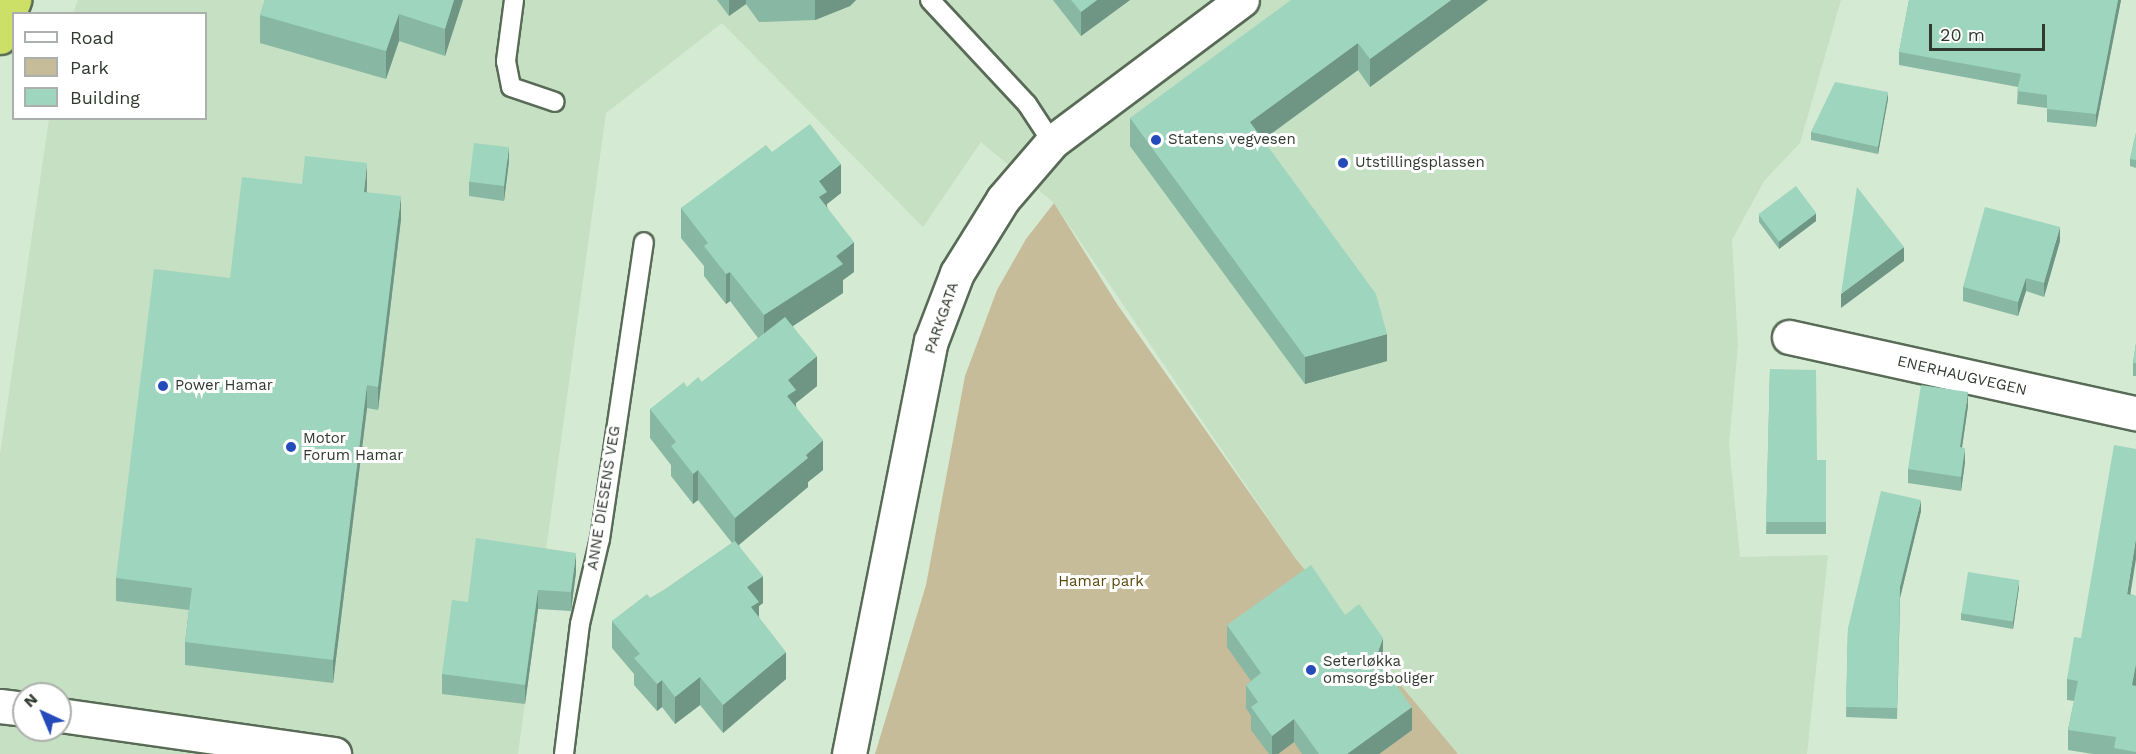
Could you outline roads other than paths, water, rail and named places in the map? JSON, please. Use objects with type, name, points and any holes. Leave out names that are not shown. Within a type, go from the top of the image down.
[{"type":"highway","points":[[0,37],[14,0]]},
{"type":"street","name":"PARKGATA","points":[[849,754],[931,341],[957,273],[1004,199],[1052,142],[1242,0]]},
{"type":"street","name":"ENERHAUGVEGEN","points":[[1789,337],[2136,413]]},
{"type":"street","points":[[72,717],[334,754]]},
{"type":"lane","points":[[514,0],[506,61],[511,87],[555,102]]},
{"type":"lane","points":[[930,0],[1027,104],[1052,142]]},
{"type":"lane","name":"ANNE DIESENS VEG","points":[[564,754],[580,624],[600,539],[644,242]]},
{"type":"place","name":"Statens vegvesen","points":[[1156,140]]},
{"type":"place","name":"Utstillingsplassen","points":[[1343,163]]},
{"type":"place","name":"Power Hamar","points":[[163,386]]},
{"type":"place","name":"Motor Forum Hamar","points":[[291,447]]},
{"type":"place","name":"Seterløkka omsorgsboliger","points":[[1311,670]]},
{"type":"park label","name":"Hamar park","points":[[1101,582]]}]
